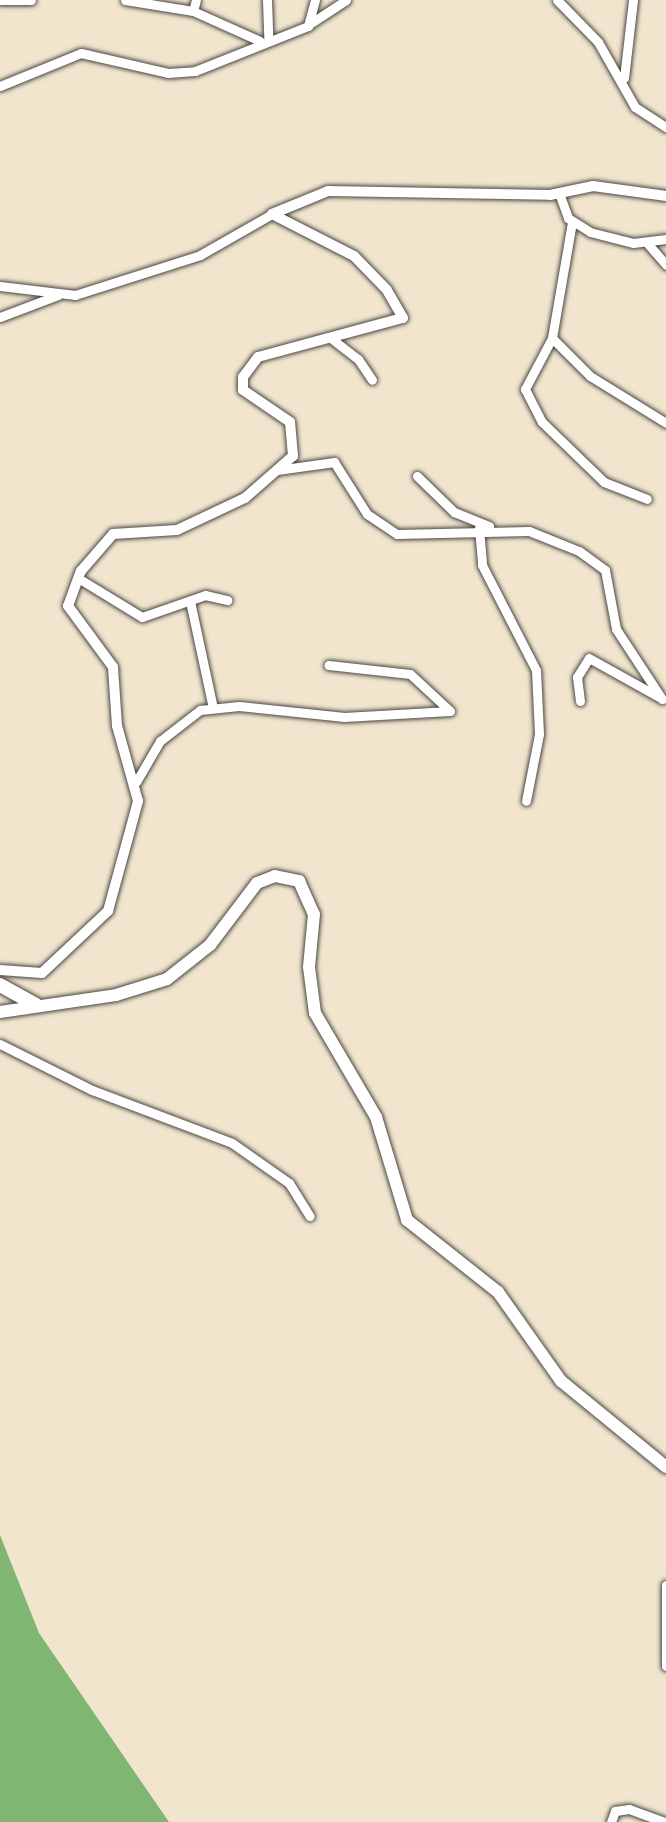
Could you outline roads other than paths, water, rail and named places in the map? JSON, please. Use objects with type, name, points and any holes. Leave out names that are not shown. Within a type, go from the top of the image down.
[{"type":"main road","points":[[0,1012],[116,995],[167,979],[210,945],[257,883],[275,876],[299,881],[314,914],[309,967],[315,1013],[376,1117],[407,1220],[498,1292],[561,1381],[666,1467]]},
{"type":"main road","points":[[0,985],[36,1005]]},
{"type":"street","points":[[0,0],[31,0]]},
{"type":"street","points":[[125,0],[193,11],[264,39]]},
{"type":"street","points":[[193,11],[196,0]]},
{"type":"street","points":[[264,39],[267,0]]},
{"type":"street","points":[[311,23],[315,0]]},
{"type":"street","points":[[0,86],[81,53],[186,73],[264,39],[311,23],[346,0]]},
{"type":"street","points":[[557,0],[624,78],[635,107],[666,127]]},
{"type":"street","points":[[624,78],[633,0]]},
{"type":"street","points":[[0,317],[58,295],[200,255],[272,214],[328,191],[559,193],[610,186],[666,196]]},
{"type":"street","points":[[559,193],[572,222],[552,338],[525,380],[534,411],[604,482],[647,499]]},
{"type":"street","points":[[0,970],[42,973],[108,911],[138,801],[136,782],[117,726],[113,667],[68,606],[78,578],[113,534],[177,530],[245,498],[294,450],[290,422],[246,394],[243,377],[270,352],[399,321],[402,310],[354,256],[272,214]]},
{"type":"street","points":[[572,222],[648,244],[666,239]]},
{"type":"street","points":[[648,244],[666,265]]},
{"type":"street","points":[[0,286],[58,295]]},
{"type":"street","points":[[552,338],[590,376],[666,423]]},
{"type":"street","points":[[332,339],[358,359],[372,380]]},
{"type":"street","points":[[275,470],[334,462],[367,514],[397,534],[479,528],[555,537],[605,570],[610,615],[664,700]]},
{"type":"street","points":[[417,476],[454,512],[495,529]]},
{"type":"street","points":[[479,528],[482,565],[536,670],[539,734],[526,801]]},
{"type":"street","points":[[78,578],[142,617],[211,594],[227,600]]},
{"type":"street","points":[[190,601],[213,708]]},
{"type":"street","points":[[580,701],[577,677],[589,658],[664,700]]},
{"type":"street","points":[[136,782],[170,731],[191,714],[213,708],[344,717],[450,712],[410,674],[328,665]]},
{"type":"street","points":[[0,1044],[92,1090],[232,1143],[289,1183],[310,1216]]},
{"type":"street","points":[[666,1586],[666,1666]]},
{"type":"street","points":[[611,1822],[615,1811],[629,1809],[664,1822]]}]
